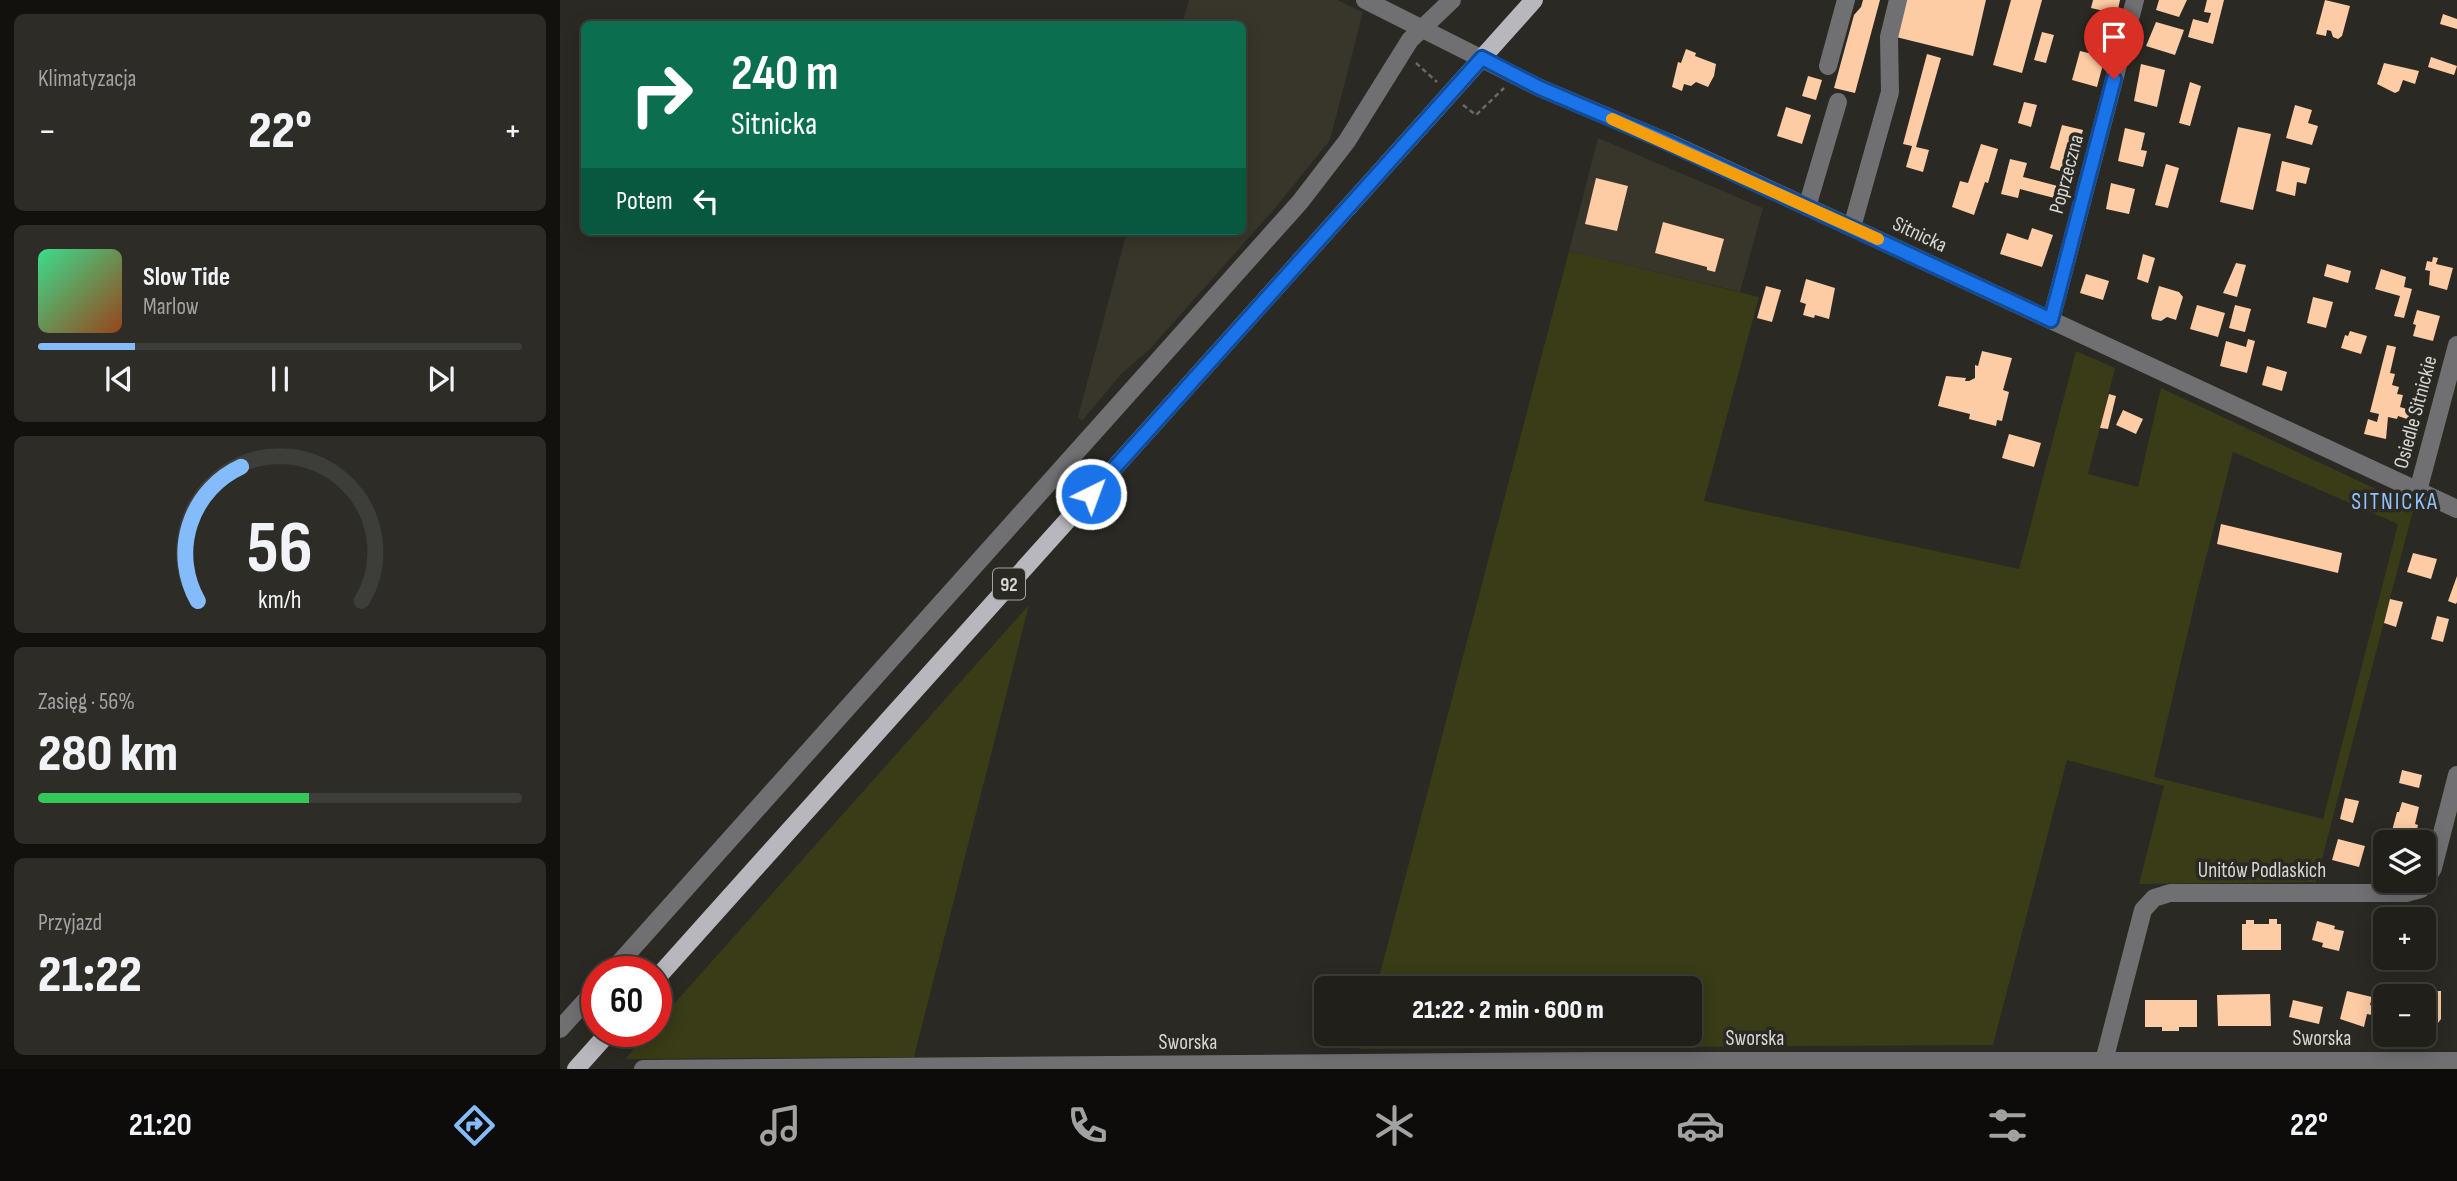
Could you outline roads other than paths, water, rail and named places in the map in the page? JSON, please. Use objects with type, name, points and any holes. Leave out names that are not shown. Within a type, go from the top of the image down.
[{"type":"main road","name":"92","points":[[672,961],[1534,0]]},
{"type":"main road","points":[[576,1069],[596,1047]]},
{"type":"street","name":"Sitnicka","points":[[1365,0],[1540,88],[1660,139],[1852,227],[2457,509]]},
{"type":"street","points":[[625,956],[1300,202],[1347,141],[1402,51],[1419,29],[1452,0]]},
{"type":"street","points":[[1828,66],[1846,0]]},
{"type":"street","points":[[1852,227],[1890,92],[1889,37],[1898,0]]},
{"type":"street","name":"Poprzeczna","points":[[2051,320],[2135,0]]},
{"type":"street","points":[[1807,207],[1838,103]]},
{"type":"street","name":"Osiedle Sitnickie","points":[[2418,491],[2457,345]]},
{"type":"street","name":"Unitów Podlaskich","points":[[2104,1061],[2143,910],[2154,898],[2170,893],[2406,893],[2421,889],[2432,868],[2457,775]]},
{"type":"street","points":[[560,1029],[581,1006]]},
{"type":"street","name":"Sworska","points":[[643,1069],[2457,1061]]},
{"type":"district","name":"SITNICKA","points":[[2395,501]]}]
